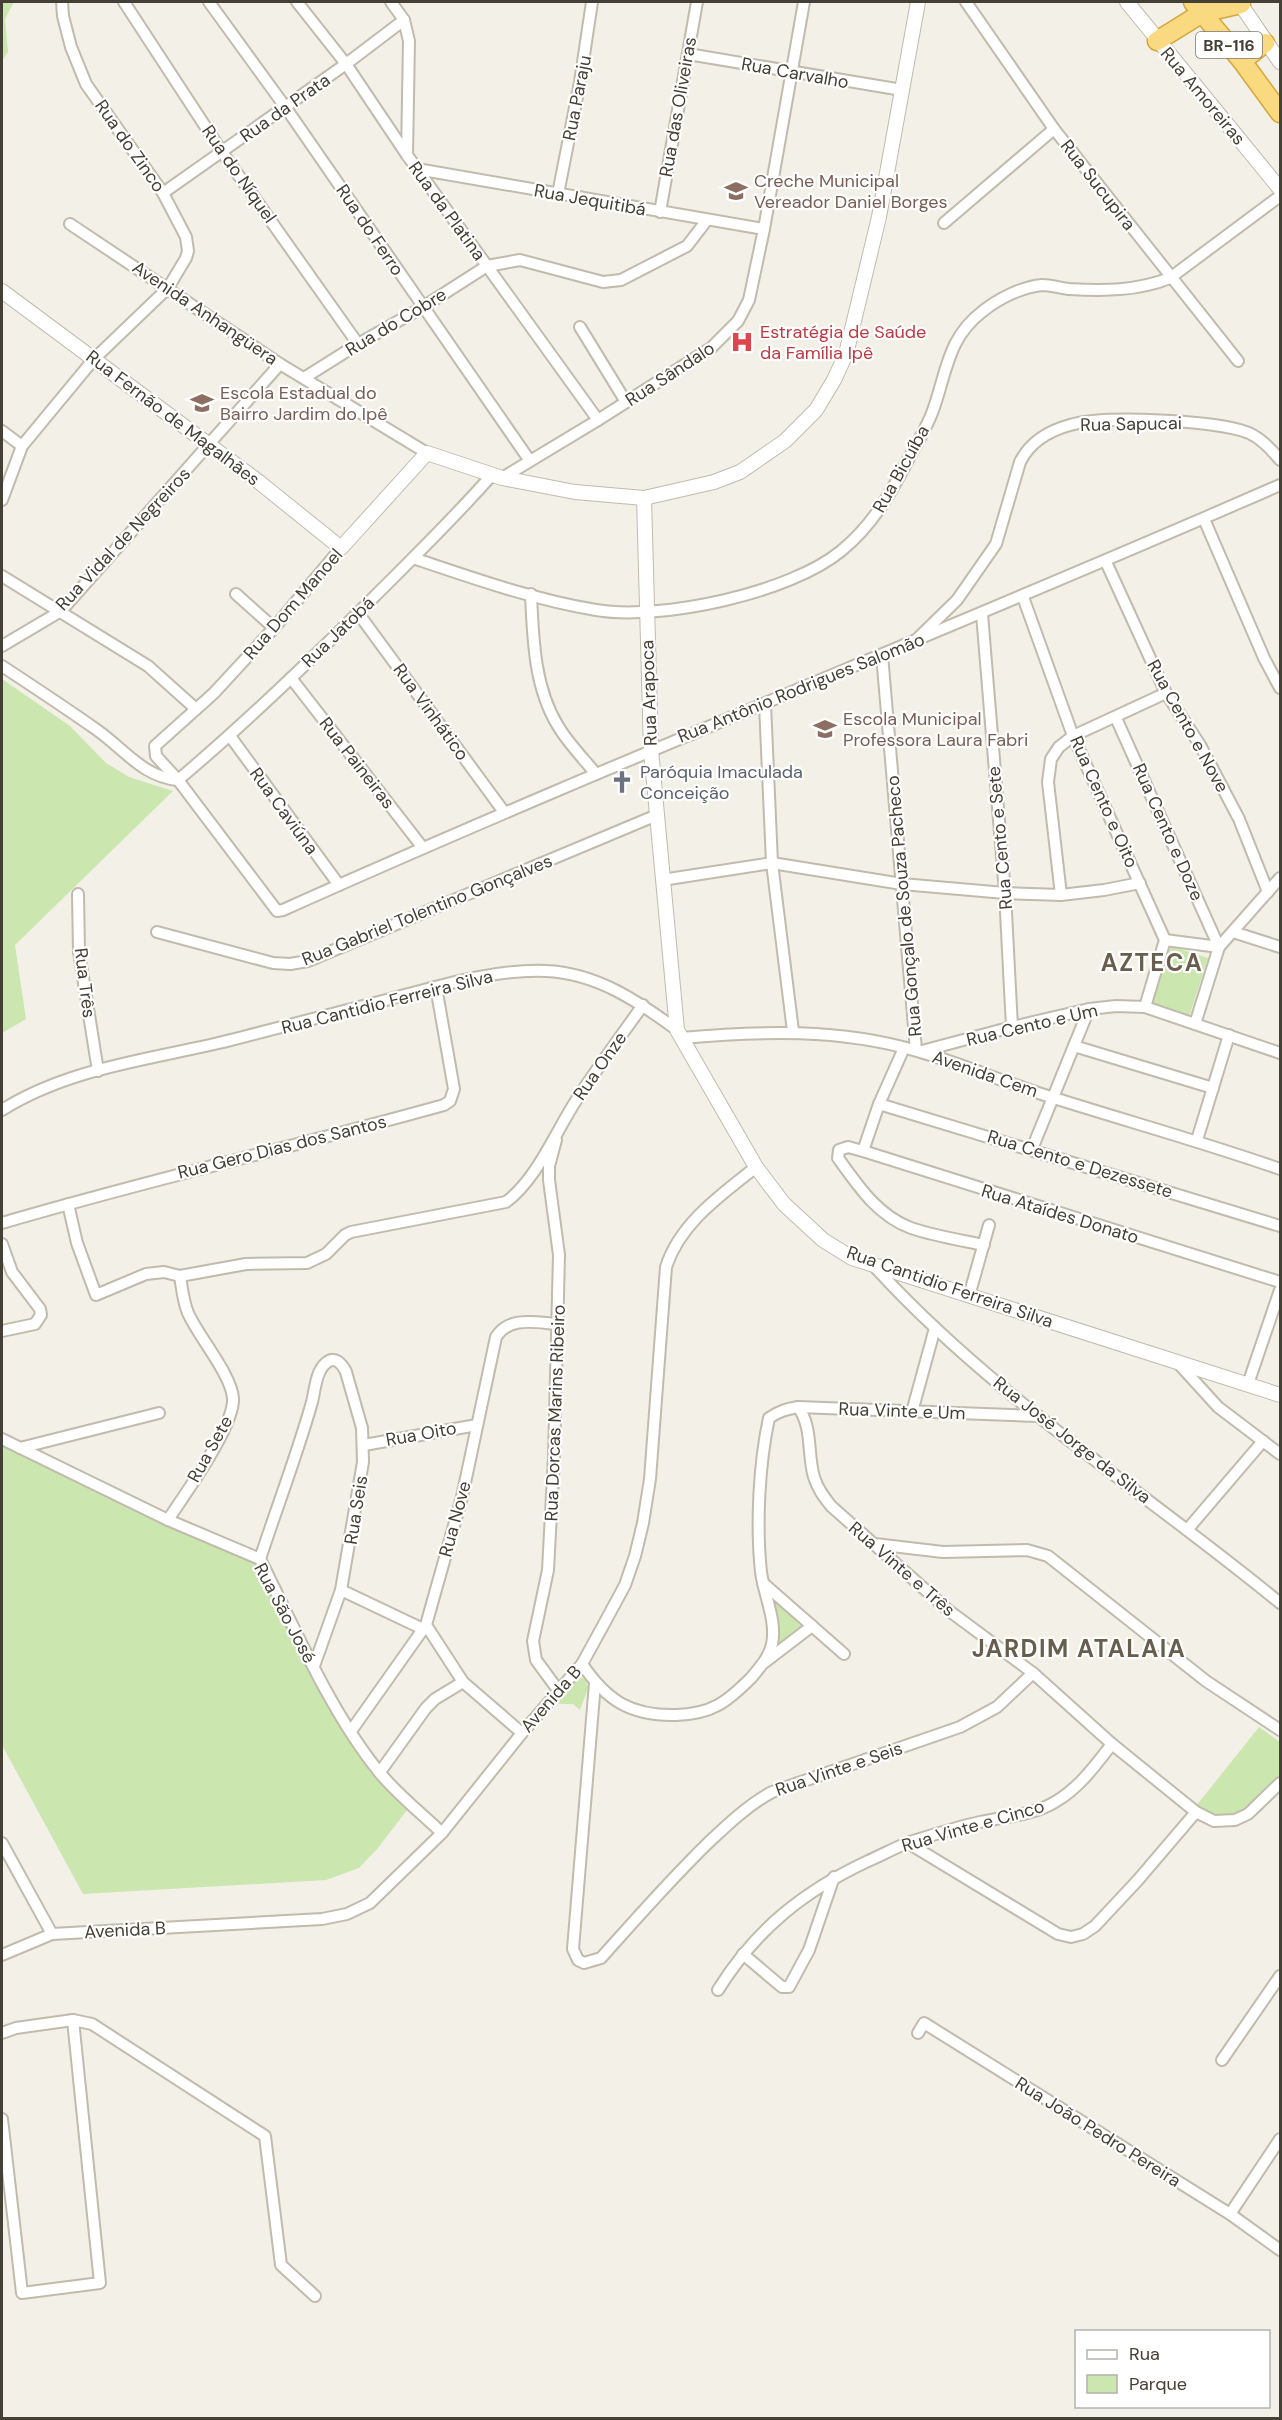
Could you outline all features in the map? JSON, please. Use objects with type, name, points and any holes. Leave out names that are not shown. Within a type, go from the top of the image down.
[{"type":"highway","points":[[1157,41],[1197,7],[1240,3]]},
{"type":"highway","name":"BR-116","points":[[1197,7],[1281,113]]},
{"type":"highway","points":[[1242,61],[1265,43]]},
{"type":"street","name":"Rua do Zinco","points":[[2,500],[22,446],[94,359],[168,288],[186,258],[188,245],[164,193],[86,84],[71,47],[62,2]]},
{"type":"street","name":"Rua do Níquel","points":[[124,2],[222,152],[358,344]]},
{"type":"street","name":"Rua do Ferro","points":[[208,2],[286,108],[530,461]]},
{"type":"street","name":"Rua da Platina","points":[[297,2],[346,64],[407,155],[598,420]]},
{"type":"street","points":[[391,2],[404,20],[410,41],[407,155]]},
{"type":"street","name":"Rua Paraju","points":[[558,194],[580,82],[592,2]]},
{"type":"street","name":"Rua das Oliveiras","points":[[660,212],[697,2]]},
{"type":"street","name":"Rua Sândalo","points":[[496,477],[530,461],[711,348],[738,321],[749,300],[764,229],[804,2]]},
{"type":"street","name":"Avenida Anhangüera","points":[[70,224],[280,364],[427,453],[496,477],[575,492],[644,498],[687,490],[740,471],[785,441],[816,410],[834,380],[846,354],[879,217],[918,2]]},
{"type":"street","name":"Rua Sucupira","points":[[966,2],[1054,129],[1238,361]]},
{"type":"street","name":"Rua Amoreiras","points":[[1127,2],[1281,189]]},
{"type":"street","points":[[1240,3],[1265,43],[1281,62]]},
{"type":"street","name":"Rua da Prata","points":[[164,193],[286,108],[404,20]]},
{"type":"street","name":"Rua Carvalho","points":[[688,54],[902,90]]},
{"type":"street","points":[[944,223],[1054,129]]},
{"type":"street","name":"Rua Jequitibá","points":[[417,169],[764,229]]},
{"type":"street","name":"Rua Bicuíba","points":[[413,558],[489,584],[596,610],[645,612],[712,602],[774,585],[811,570],[840,552],[867,526],[884,505],[932,413],[951,348],[968,324],[992,304],[1019,292],[1043,285],[1115,290],[1148,286],[1170,278],[1281,196]]},
{"type":"street","points":[[487,266],[520,260],[603,282],[621,280],[687,246],[707,220]]},
{"type":"street","name":"Rua do Cobre","points":[[304,378],[487,266]]},
{"type":"street","name":"Rua Fernão de Magalhães","points":[[4,296],[210,445],[341,548]]},
{"type":"street","points":[[580,327],[626,402]]},
{"type":"street","name":"Rua Vidal de Negreiros","points":[[2,646],[61,611],[280,364]]},
{"type":"street","name":"Rua Sapucai","points":[[913,643],[957,600],[996,544],[1020,462],[1025,452],[1045,435],[1073,424],[1095,421],[1191,423],[1247,432],[1257,437],[1281,460]]},
{"type":"street","points":[[2,431],[22,446]]},
{"type":"street","name":"Rua Dom Manoel","points":[[154,750],[157,743],[214,693],[274,628],[341,548],[427,453]]},
{"type":"street","name":"Rua Jatobá","points":[[178,780],[230,736],[291,678],[496,477]]},
{"type":"street","name":"Rua Antônio Rodrigues Salomão","points":[[154,750],[156,756],[178,780],[275,910],[283,910],[504,812],[1023,597],[1281,485]]},
{"type":"street","name":"Rua Arapoca","points":[[644,498],[645,612],[651,750],[662,880],[679,1034]]},
{"type":"street","points":[[1204,519],[1264,658],[1281,688]]},
{"type":"street","name":"Rua Cento e Nove","points":[[1106,562],[1166,693],[1200,745],[1236,811],[1268,892]]},
{"type":"street","points":[[2,576],[148,666],[196,709]]},
{"type":"street","points":[[236,594],[274,628]]},
{"type":"street","points":[[531,594],[533,637],[543,693],[558,727],[596,774]]},
{"type":"street","name":"Rua Cento e Oito","points":[[1023,597],[1073,736],[1165,940]]},
{"type":"street","name":"Rua Vinhático","points":[[358,613],[504,812]]},
{"type":"street","name":"Rua Cento e Sete","points":[[982,614],[1005,892],[1012,1027]]},
{"type":"street","name":"Rua Gonçalo de Souza Pacheco","points":[[882,654],[918,1051]]},
{"type":"street","points":[[2,666],[102,733],[143,769],[156,776],[178,780]]},
{"type":"street","name":"Rua Paineiras","points":[[291,678],[423,848]]},
{"type":"street","points":[[1060,895],[1048,782],[1052,759],[1059,747],[1073,736],[1166,693]]},
{"type":"street","points":[[765,704],[772,863],[793,1031]]},
{"type":"street","name":"Rua Cento e Doze","points":[[1116,718],[1220,947]]},
{"type":"street","name":"Rua Caviúna","points":[[230,736],[339,885]]},
{"type":"street","name":"Rua Gabriel Tolentino Gonçalves","points":[[157,932],[273,963],[290,964],[308,961],[657,815]]},
{"type":"street","points":[[662,880],[772,863],[902,884],[1060,895],[1140,883]]},
{"type":"street","points":[[1196,1024],[1220,947],[1281,878]]},
{"type":"street","name":"Rua Três","points":[[78,894],[79,952],[98,1071]]},
{"type":"street","points":[[1233,932],[1281,947]]},
{"type":"street","points":[[1145,1007],[1165,940],[1220,947]]},
{"type":"street","name":"Rua Cantidio Ferreira Silva","points":[[2,1110],[41,1088],[72,1076],[207,1046],[436,987],[507,973],[547,971],[588,978],[643,1005],[679,1034],[756,1167],[784,1204],[823,1240],[852,1257],[874,1266],[1281,1395]]},
{"type":"street","name":"Rua Gero Dias dos Santos","points":[[2,1223],[157,1179],[298,1145],[444,1105],[450,1101],[454,1089],[436,987]]},
{"type":"street","name":"Rua Onze","points":[[559,1130],[643,1005]]},
{"type":"street","name":"Rua Cento e Um","points":[[918,1051],[1089,1009],[1116,1006],[1145,1007],[1281,1053]]},
{"type":"street","points":[[1032,1149],[1089,1009]]},
{"type":"street","name":"Avenida Cem","points":[[679,1034],[793,1031],[842,1037],[918,1051],[1053,1098],[1197,1140],[1281,1169]]},
{"type":"street","points":[[1197,1140],[1229,1035]]},
{"type":"street","points":[[1074,1046],[1213,1088]]},
{"type":"street","points":[[863,1151],[879,1104],[904,1048]]},
{"type":"street","name":"Rua Cento e Dezessete","points":[[879,1104],[1281,1226]]},
{"type":"street","points":[[68,1204],[77,1244],[96,1295],[146,1274],[164,1272],[180,1276],[246,1264],[307,1263],[326,1254],[351,1232],[507,1202],[516,1195],[559,1130]]},
{"type":"street","name":"Rua Dorcas Marins Ribeiro","points":[[558,1690],[536,1660],[533,1641],[548,1570],[559,1324],[559,1255],[549,1166],[559,1130]]},
{"type":"street","name":"Rua Ataídes Donato","points":[[984,1245],[911,1228],[888,1216],[870,1200],[852,1178],[838,1158],[839,1150],[848,1147],[863,1151],[1281,1282]]},
{"type":"street","name":"Avenida B","points":[[2,1955],[52,1934],[322,1919],[347,1914],[370,1903],[442,1833],[522,1733],[582,1664],[625,1585],[643,1523],[650,1479],[666,1267],[670,1253],[705,1208],[756,1167]]},
{"type":"street","points":[[969,1296],[989,1226]]},
{"type":"street","points":[[2,1244],[12,1272],[40,1309],[41,1315],[35,1324],[2,1331]]},
{"type":"street","name":"Rua José Jorge da Silva","points":[[874,1266],[962,1354],[1038,1416],[1281,1603]]},
{"type":"street","name":"Rua Sete","points":[[168,1520],[221,1435],[232,1410],[233,1398],[230,1386],[208,1344],[189,1315],[180,1276]]},
{"type":"street","points":[[1248,1384],[1281,1290]]},
{"type":"street","name":"Rua Nove","points":[[351,1731],[424,1627],[462,1497],[496,1337],[501,1329],[518,1322],[559,1324]]},
{"type":"street","points":[[912,1412],[935,1328]]},
{"type":"street","name":"Rua Seis","points":[[260,1559],[305,1426],[320,1372],[324,1364],[331,1360],[342,1364],[362,1428],[363,1462],[341,1590],[314,1666]]},
{"type":"street","points":[[1177,1362],[1218,1407],[1281,1454]]},
{"type":"street","name":"Rua Vinte e Um","points":[[762,1583],[759,1554],[762,1448],[768,1418],[783,1409],[798,1407],[1038,1416]]},
{"type":"street","name":"Rua Vinte e Três","points":[[798,1407],[806,1420],[814,1477],[820,1492],[831,1506],[948,1610],[1033,1673],[1112,1744],[1196,1812]]},
{"type":"street","points":[[20,1448],[159,1413]]},
{"type":"street","name":"Rua Oito","points":[[364,1445],[477,1425]]},
{"type":"street","name":"Rua São José","points":[[2,1439],[168,1520],[260,1559],[314,1666],[351,1731],[380,1772],[442,1833]]},
{"type":"street","points":[[1187,1530],[1263,1441]]},
{"type":"street","points":[[874,1544],[943,1552],[1027,1550],[1048,1556],[1206,1682],[1281,1730]]},
{"type":"street","points":[[762,1583],[844,1654]]},
{"type":"street","points":[[762,1583],[772,1631],[772,1643],[765,1662]]},
{"type":"street","points":[[341,1590],[424,1627],[463,1682],[522,1733]]},
{"type":"street","points":[[582,1664],[595,1683],[624,1707],[664,1715],[701,1713],[720,1706],[733,1696],[765,1662],[812,1626]]},
{"type":"street","name":"Rua Vinte e Seis","points":[[595,1683],[573,1949],[578,1960],[584,1963],[601,1958],[680,1870],[725,1827],[760,1798],[772,1791],[960,1727],[997,1707],[1033,1673]]},
{"type":"street","points":[[380,1772],[426,1708],[435,1699],[463,1682]]},
{"type":"street","name":"Rua Vinte e Cinco","points":[[718,1990],[743,1954],[762,1932],[792,1906],[834,1877],[908,1843],[971,1824],[1033,1811],[1053,1803],[1073,1790],[1112,1744]]},
{"type":"street","points":[[908,1843],[1058,1934],[1071,1937],[1083,1934],[1095,1926],[1196,1812],[1214,1821],[1235,1820],[1248,1814],[1281,1784]]},
{"type":"street","points":[[2,1843],[52,1934]]},
{"type":"street","points":[[743,1954],[782,1987],[789,1987],[809,1950],[834,1877]]},
{"type":"street","points":[[1222,2060],[1281,1976]]},
{"type":"street","points":[[2,2033],[16,2028],[72,2020],[92,2024],[265,2136],[281,2265],[315,2296]]},
{"type":"street","points":[[2,2119],[22,2293],[100,2283],[72,2020]]},
{"type":"street","name":"Rua João Pedro Pereira","points":[[918,2033],[924,2024],[1230,2214],[1281,2250]]},
{"type":"street","points":[[1230,2214],[1281,2139]]},
{"type":"green space","points":[[2,2],[14,2],[5,19],[8,52],[2,61]]},
{"type":"green space","points":[[2,679],[70,726],[106,763],[129,777],[173,791],[15,945],[26,1019],[2,1033]]},
{"type":"green space","points":[[1171,946],[1208,958],[1189,1017],[1151,1006]]},
{"type":"green space","points":[[2,1441],[167,1526],[254,1554],[308,1671],[327,1695],[375,1778],[407,1810],[378,1848],[359,1868],[326,1880],[83,1894],[2,1745]]},
{"type":"green space","points":[[769,1596],[801,1626],[774,1648]]},
{"type":"green space","points":[[577,1675],[586,1680],[588,1688],[580,1710],[573,1704],[548,1707]]},
{"type":"green space","points":[[1259,1727],[1280,1742],[1280,1776],[1252,1803],[1233,1813],[1210,1812],[1196,1806]]},
{"type":"place","name":"Creche Municipal Vereador Daniel Borges","points":[[736,191]]},
{"type":"place","name":"Estratégia de Saúde da Família Ipê","points":[[742,342]]},
{"type":"place","name":"Escola Estadual do Bairro Jardim do Ipê","points":[[202,403]]},
{"type":"place","name":"Escola Municipal Professora Laura Fabri","points":[[825,729]]},
{"type":"place","name":"Paróquia Imaculada Conceição","points":[[622,782]]},
{"type":"district","name":"AZTECA","points":[[1152,962]]},
{"type":"district","name":"JARDIM ATALAIA","points":[[1079,1648]]}]
